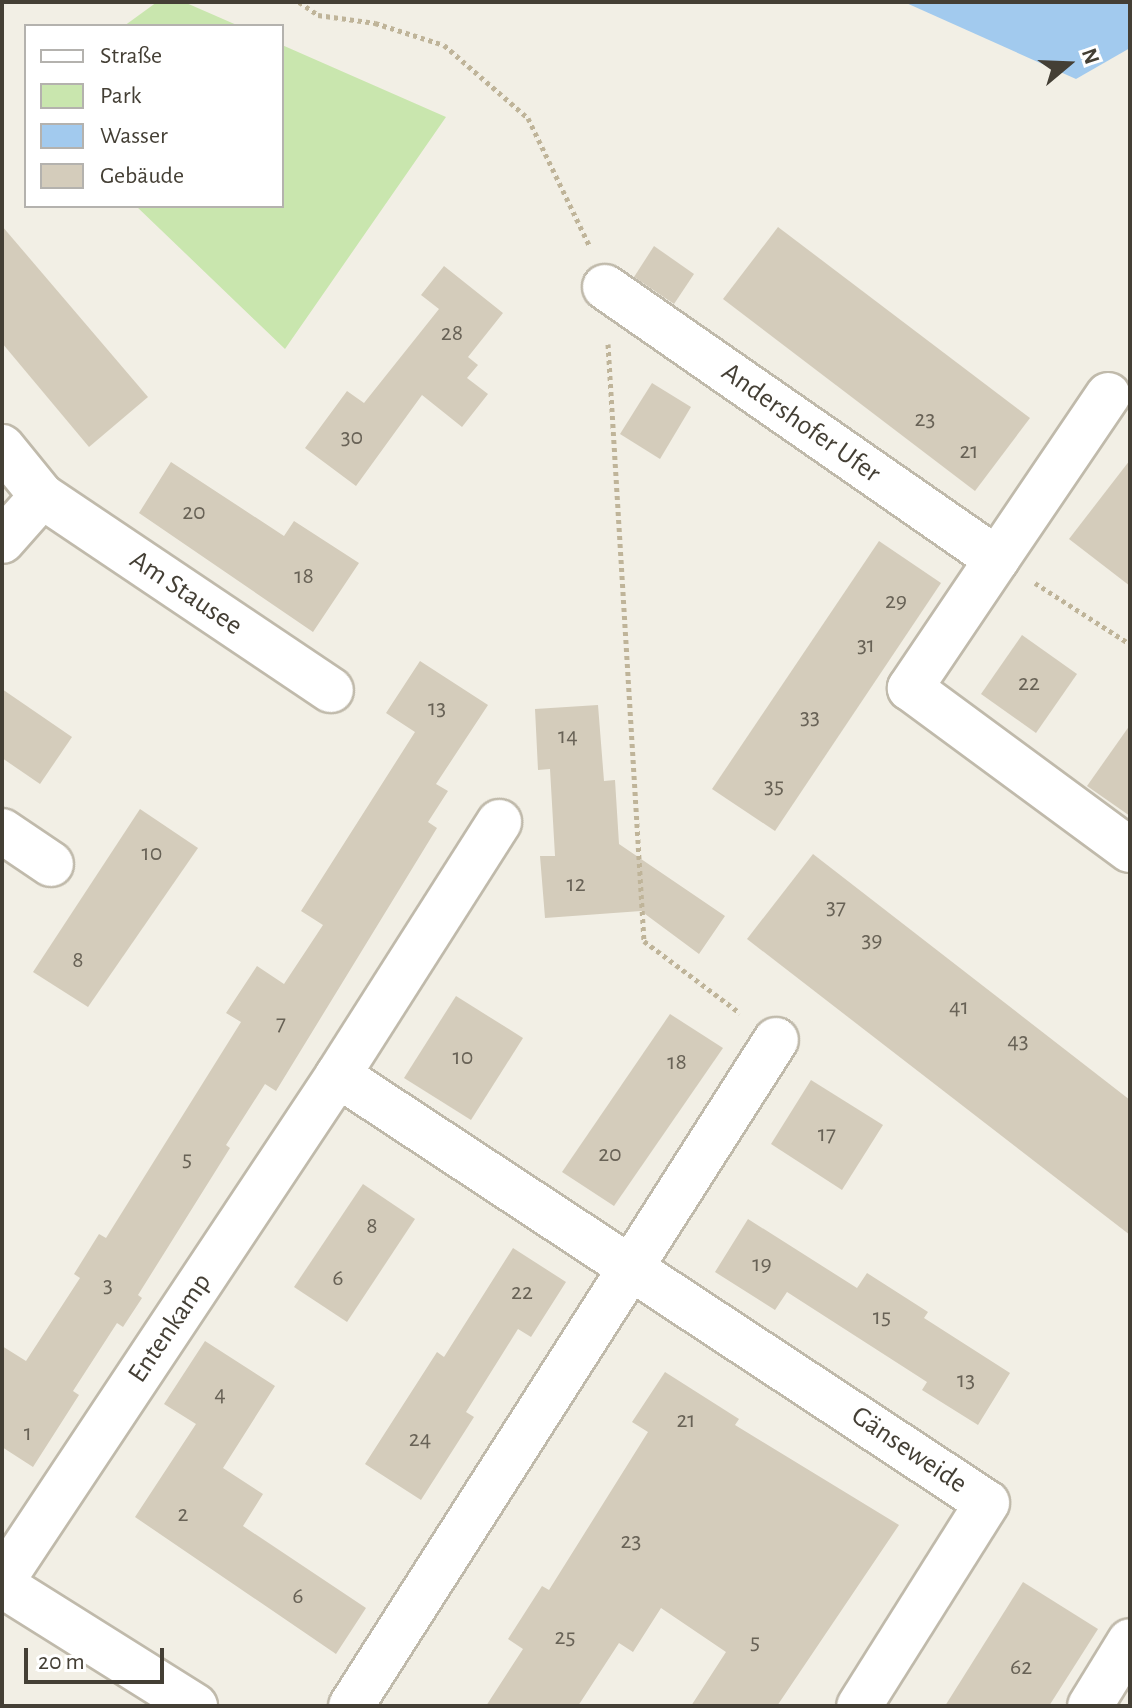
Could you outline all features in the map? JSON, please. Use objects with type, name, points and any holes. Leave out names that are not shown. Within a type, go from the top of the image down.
[{"type":"street","name":"Andershofer Ufer","points":[[605,287],[997,559]]},
{"type":"street","points":[[1108,395],[910,688],[1130,850]]},
{"type":"street","name":"Am Stausee","points":[[2,447],[42,496],[331,690]]},
{"type":"street","points":[[2,541],[42,496]]},
{"type":"street","name":"Entenkamp","points":[[2,1583],[338,1075],[499,822]]},
{"type":"street","points":[[2,831],[51,864]]},
{"type":"street","points":[[351,1706],[776,1040]]},
{"type":"street","points":[[338,1075],[631,1264]]},
{"type":"street","name":"Gänseweide","points":[[631,1264],[987,1503],[859,1706]]},
{"type":"street","points":[[2,1583],[195,1706]]},
{"type":"street","points":[[1090,1706],[1130,1641]]},
{"type":"path","points":[[299,2],[318,15],[375,23],[444,45],[528,118],[580,221],[605,287],[644,941],[776,1040]]},
{"type":"path","points":[[997,559],[1130,644]]},
{"type":"green space","points":[[157,2],[184,2],[234,24],[127,24]]},
{"type":"green space","points":[[284,46],[446,117],[285,349],[138,208],[284,208]]},
{"type":"water","points":[[904,2],[1130,2],[1130,48],[1076,79]]},
{"type":"building","points":[[2,226],[148,397],[89,447],[2,343]]},
{"type":"building","points":[[778,227],[1030,418],[975,491],[723,299]]},
{"type":"building","points":[[654,246],[694,274],[674,304],[634,277]]},
{"type":"building","points":[[444,266],[503,313],[468,357],[478,365],[467,378],[488,394],[462,427],[422,395],[356,486],[305,448],[347,391],[364,403],[439,309],[421,295]]},
{"type":"building","points":[[652,383],[691,407],[660,459],[620,434]]},
{"type":"building","points":[[1130,460],[1130,586],[1069,539]]},
{"type":"building","points":[[171,462],[284,536],[294,521],[359,563],[313,632],[139,513]]},
{"type":"building","points":[[879,541],[941,583],[775,831],[712,789]]},
{"type":"building","points":[[1022,635],[1077,674],[1036,733],[981,694]]},
{"type":"building","points":[[420,661],[488,705],[436,784],[448,791],[428,822],[437,828],[276,1091],[265,1084],[226,1145],[230,1148],[138,1295],[142,1298],[123,1327],[117,1323],[73,1391],[79,1395],[33,1467],[2,1447],[2,1346],[26,1361],[80,1278],[74,1274],[99,1234],[106,1238],[241,1022],[226,1013],[257,966],[284,984],[323,925],[301,911],[415,732],[386,713]]},
{"type":"building","points":[[2,689],[72,737],[40,784],[2,758]]},
{"type":"building","points":[[598,705],[604,781],[615,780],[619,844],[725,916],[699,954],[641,911],[545,918],[540,856],[555,856],[550,769],[538,770],[535,709]]},
{"type":"building","points":[[1130,725],[1130,816],[1087,786]]},
{"type":"building","points":[[140,809],[198,848],[88,1007],[33,972]]},
{"type":"building","points":[[813,854],[1130,1100],[1130,1235],[747,939]]},
{"type":"building","points":[[456,996],[523,1038],[471,1120],[404,1078]]},
{"type":"building","points":[[670,1014],[723,1048],[614,1206],[562,1172]]},
{"type":"building","points":[[811,1080],[883,1125],[842,1190],[771,1144]]},
{"type":"building","points":[[363,1184],[415,1219],[347,1322],[294,1287]]},
{"type":"building","points":[[748,1219],[857,1288],[867,1273],[928,1312],[924,1318],[1010,1373],[978,1425],[922,1390],[927,1382],[787,1292],[775,1310],[715,1272]]},
{"type":"building","points":[[513,1248],[566,1282],[531,1337],[518,1329],[466,1412],[474,1417],[421,1500],[365,1464],[437,1352],[444,1357]]},
{"type":"building","points":[[205,1341],[275,1386],[223,1468],[263,1494],[243,1526],[366,1608],[336,1654],[135,1517],[196,1424],[164,1404]]},
{"type":"building","points":[[665,1372],[739,1419],[735,1425],[899,1525],[777,1706],[691,1706],[726,1652],[661,1608],[633,1652],[619,1643],[578,1706],[486,1706],[523,1649],[508,1639],[542,1586],[549,1590],[648,1432],[632,1422]]},
{"type":"building","points":[[1023,1582],[1098,1629],[1049,1706],[945,1706]]}]
